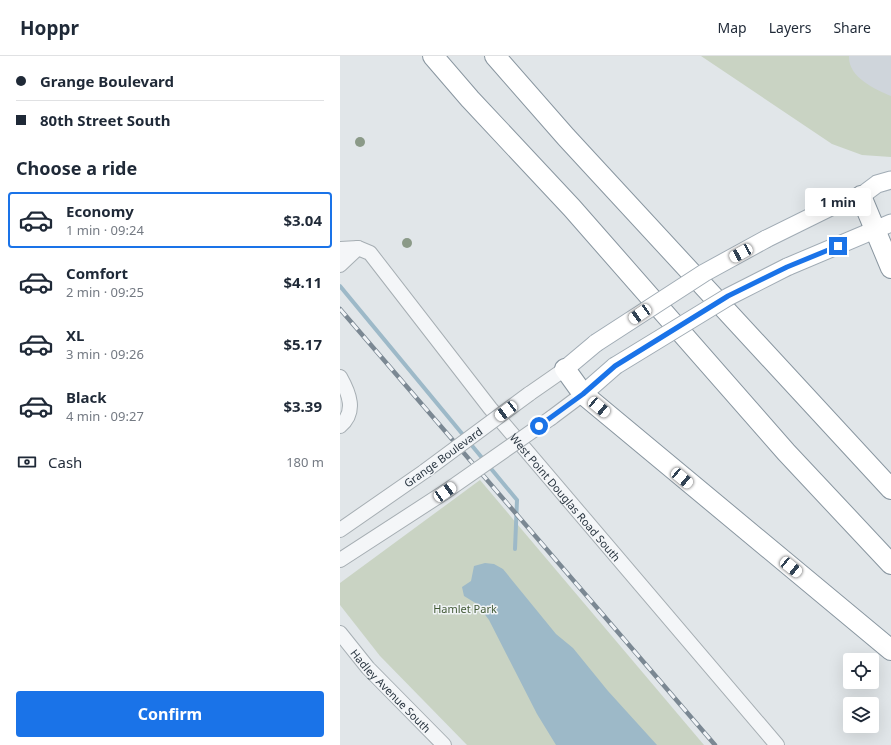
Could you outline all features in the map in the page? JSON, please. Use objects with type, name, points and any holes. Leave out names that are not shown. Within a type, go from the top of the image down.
[{"type":"highway","points":[[433,56],[470,99],[572,208],[786,452],[891,564]]},
{"type":"highway","points":[[495,56],[566,137],[891,489]]},
{"type":"highway","points":[[861,196],[884,226],[879,241],[891,268]]},
{"type":"highway","points":[[565,369],[583,394],[891,650]]},
{"type":"main road","points":[[565,369],[596,343],[704,273],[766,239],[837,204],[861,196],[877,184],[891,180]]},
{"type":"main road","points":[[583,394],[615,366],[728,296],[787,267],[884,226]]},
{"type":"street","points":[[340,249],[358,248]]},
{"type":"street","points":[[340,265],[350,258],[358,248]]},
{"type":"street","name":"West Point Douglas Road South","points":[[358,248],[370,253],[490,408],[777,745]]},
{"type":"street","name":"Grange Boulevard","points":[[340,530],[425,471],[565,369]]},
{"type":"street","points":[[340,377],[346,388],[351,406],[350,414],[346,421],[340,426]]},
{"type":"street","points":[[340,560],[445,492],[583,394]]},
{"type":"street","name":"Hadley Avenue South","points":[[340,634],[368,668],[444,745]]},
{"type":"shaded area","points":[[802,56],[891,56],[891,142]]},
{"type":"green space","points":[[701,56],[849,56],[853,70],[858,76],[870,86],[891,96],[891,157],[862,155],[832,144]]},
{"type":"green space","name":"Hamlet Park","points":[[480,480],[704,745],[467,745],[380,656],[340,605],[340,583]]},
{"type":"water","points":[[485,563],[494,564],[503,569],[556,634],[573,648],[608,691],[657,745],[556,745],[537,714],[489,620],[477,604],[464,596],[462,587],[471,581],[474,566]]},
{"type":"waterway","points":[[340,286],[517,500],[515,549]]},
{"type":"railway","points":[[340,309],[715,745]]},
{"type":"route","points":[[539,426],[583,394],[615,366],[728,296],[787,267],[838,246]]}]
